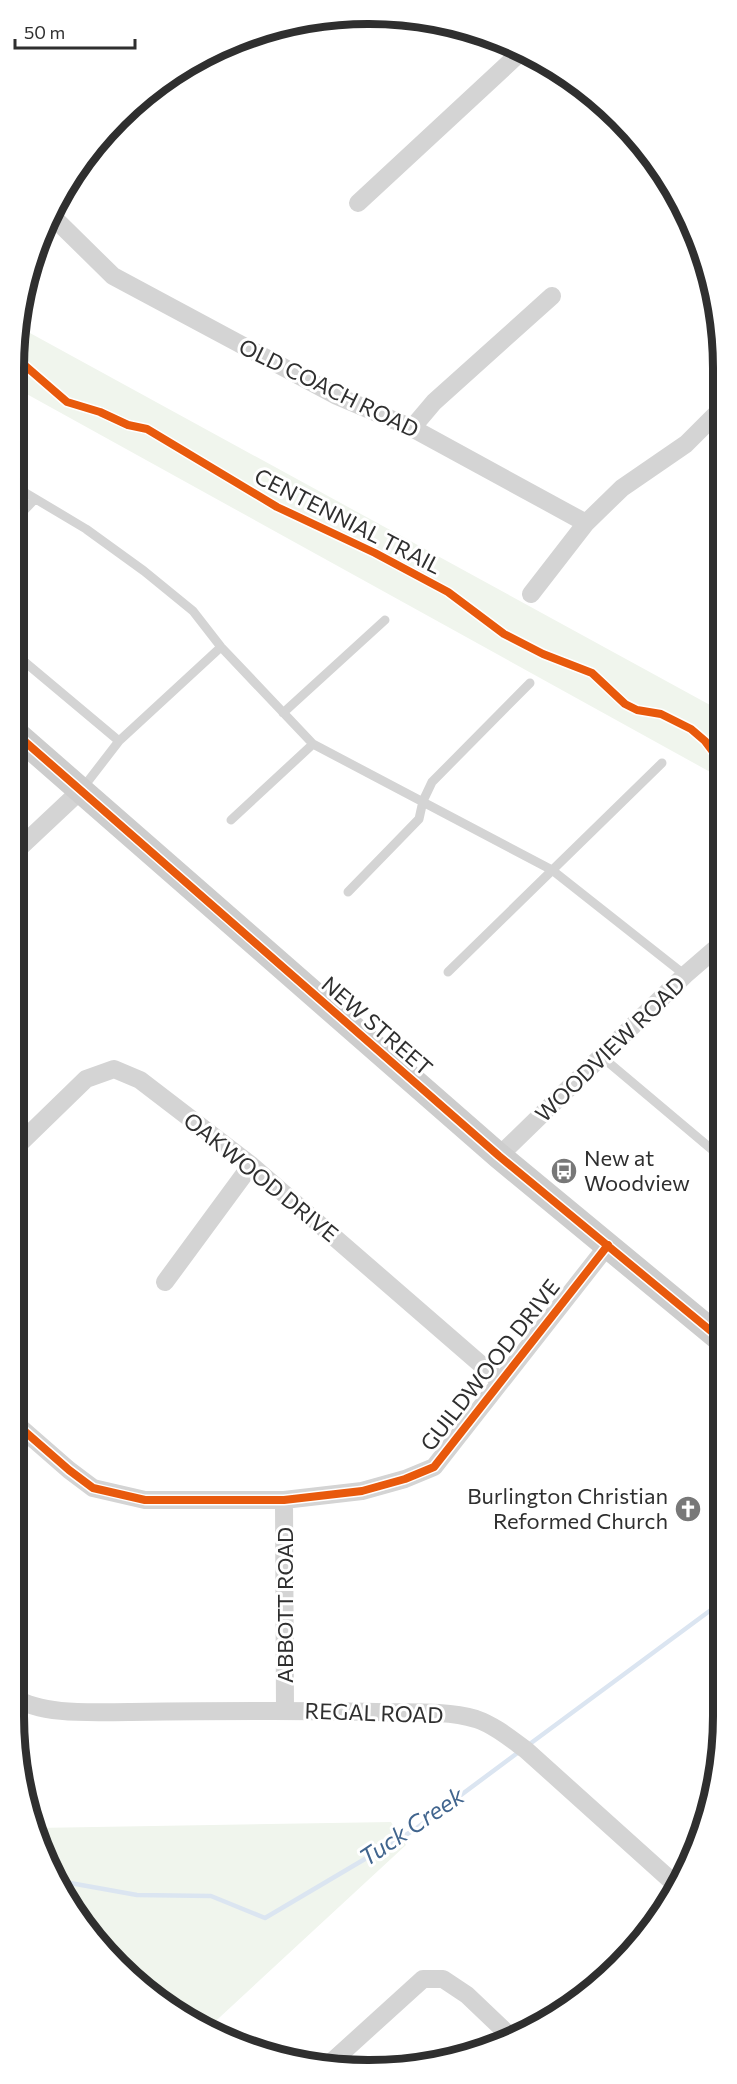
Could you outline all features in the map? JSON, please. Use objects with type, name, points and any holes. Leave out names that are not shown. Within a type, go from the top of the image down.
[{"type":"main road","name":"NEW STREET","points":[[24,741],[499,1156],[713,1333]]},
{"type":"street","points":[[358,203],[515,57]]},
{"type":"street","name":"OLD COACH ROAD","points":[[57,221],[113,276],[337,396],[412,428],[586,523]]},
{"type":"street","points":[[412,428],[434,402],[552,296]]},
{"type":"street","points":[[531,594],[586,523],[622,488],[686,444],[713,418]]},
{"type":"street","points":[[24,844],[81,791]]},
{"type":"street","name":"WOODVIEW ROAD","points":[[499,1156],[685,975],[713,951]]},
{"type":"street","name":"OAKWOOD DRIVE","points":[[24,1139],[86,1079],[114,1069],[140,1080],[251,1165],[500,1381]]},
{"type":"street","points":[[165,1282],[251,1165]]},
{"type":"street","name":"GUILDWOOD DRIVE","points":[[24,1431],[93,1488],[145,1500],[284,1500],[362,1491],[405,1479],[434,1467],[609,1245]]},
{"type":"street","name":"ABBOTT ROAD","points":[[284,1500],[285,1710]]},
{"type":"street","name":"REGAL ROAD","points":[[24,1703],[54,1710],[105,1712],[285,1710],[441,1714],[476,1719],[518,1743],[671,1881]]},
{"type":"street","points":[[336,2058],[423,1979],[443,1979],[467,1995],[505,2031]]},
{"type":"lane","points":[[24,493],[86,529],[144,571],[193,611],[221,648],[313,744],[552,870],[685,975]]},
{"type":"lane","points":[[24,511],[35,500]]},
{"type":"lane","points":[[283,713],[385,620]]},
{"type":"lane","points":[[81,791],[119,741],[221,648]]},
{"type":"lane","points":[[24,661],[119,741]]},
{"type":"lane","points":[[348,891],[419,819],[423,801],[432,782],[530,683]]},
{"type":"lane","points":[[231,820],[313,744]]},
{"type":"lane","points":[[448,972],[662,763]]},
{"type":"lane","points":[[602,1057],[713,1150]]},
{"type":"shaded area","points":[[26,331],[713,707],[713,774],[24,393]]},
{"type":"shaded area","points":[[391,1822],[406,1845],[214,2023],[159,1989],[141,1975],[109,1943],[70,1888],[43,1828]]},
{"type":"waterway","name":"Tuck Creek","points":[[527,1746],[713,1608]]},
{"type":"waterway","name":"Tuck Creek","points":[[67,1882],[137,1895],[211,1896],[265,1918],[414,1830],[520,1751]]},
{"type":"cycle path","name":"CENTENNIAL TRAIL","points":[[24,365],[67,402],[100,412],[128,425],[147,429],[277,507],[375,553],[448,592],[504,634],[543,654],[592,673],[625,704],[637,710],[661,714],[691,729],[713,752]]},
{"type":"cycle path","points":[[24,741],[499,1156],[713,1333]]},
{"type":"cycle path","points":[[24,1431],[93,1488],[145,1500],[284,1500],[362,1491],[405,1479],[434,1467],[608,1245]]},
{"type":"place","name":"New at Woodview","points":[[564,1171]]},
{"type":"place","name":"Burlington Christian Reformed Church","points":[[688,1509]]}]
